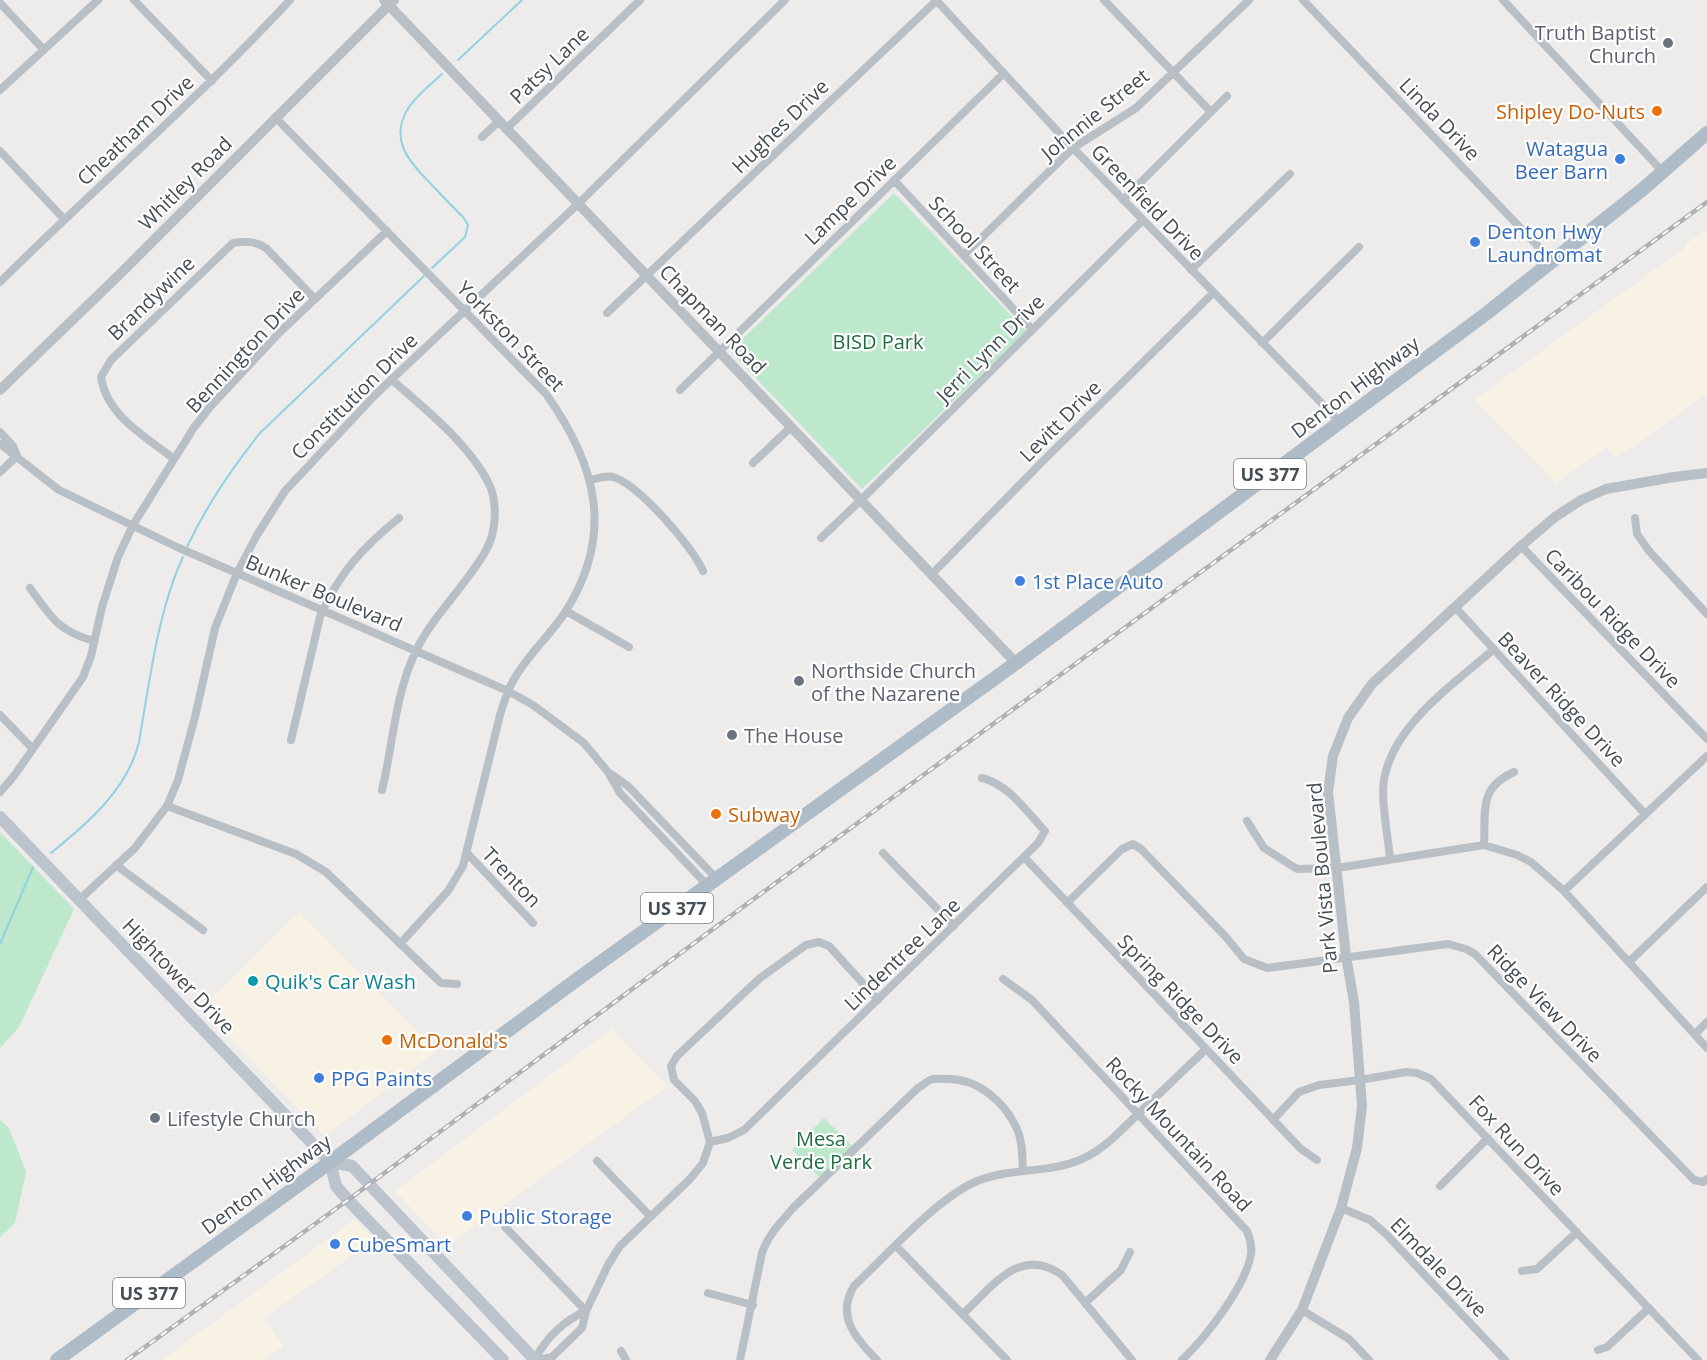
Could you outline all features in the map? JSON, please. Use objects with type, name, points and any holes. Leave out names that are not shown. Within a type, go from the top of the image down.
[{"type":"main road","name":"Denton Highway","points":[[57,1360],[579,978],[1016,663],[1487,313],[1663,172],[1707,133]]},
{"type":"main road","name":"Hightower Drive","points":[[0,817],[330,1162]]},
{"type":"main road","points":[[503,1360],[342,1193],[336,1186],[330,1162],[352,1166],[536,1360]]},
{"type":"main road","points":[[485,1341],[490,1360]]},
{"type":"street","points":[[0,90],[98,0]]},
{"type":"street","points":[[134,0],[212,81]]},
{"type":"street","name":"Cheatham Drive","points":[[0,282],[212,81],[290,0]]},
{"type":"street","name":"Patsy Lane","points":[[482,137],[502,125],[640,0]]},
{"type":"street","name":"Constitution Drive","points":[[79,900],[146,835],[167,806],[178,780],[195,717],[211,641],[237,573],[257,535],[285,491],[391,379],[578,204],[785,0]]},
{"type":"street","name":"Greenfield Drive","points":[[937,0],[1073,148],[1340,422]]},
{"type":"street","name":"Hughes Drive","points":[[607,313],[937,0]]},
{"type":"street","points":[[1104,0],[1211,112]]},
{"type":"street","name":"Johnnie Street","points":[[964,255],[1073,148],[1126,116],[1249,0]]},
{"type":"street","name":"Linda Drive","points":[[1303,0],[1552,262]]},
{"type":"street","points":[[1503,0],[1663,172]]},
{"type":"street","name":"Chapman Road","points":[[389,2],[460,81],[1016,663]]},
{"type":"street","name":"Whitley Road","points":[[0,390],[119,276],[389,2]]},
{"type":"street","points":[[0,3],[44,50]]},
{"type":"street","name":"Lampe Drive","points":[[680,390],[1004,73]]},
{"type":"street","points":[[1123,200],[1227,96]]},
{"type":"street","name":"Yorkston Street","points":[[275,117],[546,394],[565,421],[590,480],[594,515],[592,550],[587,566],[566,611],[522,666],[508,691],[463,866],[448,891],[400,944]]},
{"type":"street","points":[[0,152],[64,219]]},
{"type":"street","points":[[1191,270],[1290,174]]},
{"type":"street","name":"School Street","points":[[894,180],[1032,329]]},
{"type":"street","name":"Jerri Lynn Drive","points":[[821,538],[1143,220]]},
{"type":"street","name":"Bennington Drive","points":[[0,792],[14,776],[83,677],[118,557],[133,525],[173,458],[210,406],[279,333],[387,231]]},
{"type":"street","name":"Brandywine","points":[[173,458],[116,410],[106,396],[101,376],[111,360],[233,243],[250,241],[266,248],[315,299]]},
{"type":"street","points":[[1262,343],[1359,247]]},
{"type":"street","name":"Levitt Drive","points":[[932,574],[1213,293]]},
{"type":"street","points":[[382,790],[405,676],[416,651],[437,618],[485,552],[494,528],[491,492],[483,473],[453,437],[391,379]]},
{"type":"street","points":[[753,463],[791,426]]},
{"type":"street","name":"Bunker Boulevard","points":[[0,432],[13,446],[17,456]]},
{"type":"street","name":"Bunker Boulevard","points":[[0,444],[59,490],[237,573],[508,691],[533,705],[584,743],[608,772],[620,793],[653,828],[712,882]]},
{"type":"street","points":[[0,472],[17,456]]},
{"type":"street","name":"Park Vista Boulevard","points":[[1270,1360],[1302,1310],[1341,1208],[1357,1148],[1362,1106],[1354,1002],[1346,956],[1329,784],[1333,756],[1348,718],[1372,684],[1555,517],[1581,500],[1606,489],[1707,473]]},
{"type":"street","points":[[590,480],[607,476],[614,477],[642,497],[693,551],[703,571]]},
{"type":"street","points":[[291,740],[302,687],[323,610],[336,584],[370,541],[399,518]]},
{"type":"street","points":[[1635,518],[1637,534],[1649,551],[1707,614]]},
{"type":"street","name":"Caribou Ridge Drive","points":[[1521,546],[1707,739]]},
{"type":"street","points":[[30,588],[53,619],[73,635],[94,641]]},
{"type":"street","name":"Beaver Ridge Drive","points":[[1455,607],[1645,814]]},
{"type":"street","points":[[566,611],[629,647]]},
{"type":"street","points":[[1390,859],[1383,789],[1396,747],[1423,711],[1494,649]]},
{"type":"street","points":[[0,715],[32,748]]},
{"type":"street","points":[[1564,891],[1707,756]]},
{"type":"street","name":"Bunker Boulevard","points":[[608,772],[628,786],[712,882]]},
{"type":"street","points":[[1484,845],[1487,796],[1497,781],[1514,772]]},
{"type":"street","name":"Lindentree Lane","points":[[710,1142],[728,1138],[744,1130],[1038,843],[1045,831],[1006,789],[993,780],[982,778]]},
{"type":"street","points":[[167,806],[304,858],[326,872],[441,983],[457,984]]},
{"type":"street","points":[[653,828],[661,821]]},
{"type":"street","points":[[1247,821],[1264,848],[1297,869],[1337,868],[1484,845],[1500,848],[1531,862],[1571,898],[1707,1048]]},
{"type":"street","name":"Ridge View Drive","points":[[1067,903],[1122,849],[1132,844],[1141,849],[1226,937],[1244,959],[1267,968],[1448,944],[1466,949],[1475,954],[1694,1180],[1703,1182],[1707,1179]]},
{"type":"street","name":"Trenton","points":[[467,853],[533,923]]},
{"type":"street","points":[[883,853],[954,926]]},
{"type":"street","name":"Spring Ridge Drive","points":[[1024,857],[1301,1149],[1317,1160]]},
{"type":"street","points":[[116,865],[203,930]]},
{"type":"street","points":[[1630,961],[1707,888]]},
{"type":"street","points":[[536,1360],[552,1357],[582,1328],[586,1311],[620,1246],[690,1179],[703,1163],[710,1142],[702,1113],[674,1080],[671,1066],[677,1056],[760,978],[806,945],[819,942],[829,946],[878,1000]]},
{"type":"street","name":"Rocky Mountain Road","points":[[1003,979],[1032,1000],[1247,1231],[1251,1242],[1250,1259],[1232,1297],[1207,1333],[1182,1360]]},
{"type":"street","points":[[1695,1034],[1707,1022]]},
{"type":"street","points":[[877,1360],[855,1336],[847,1316],[847,1298],[854,1286],[923,1220],[962,1189],[995,1175],[1067,1164],[1096,1152],[1206,1049]]},
{"type":"street","name":"Fox Run Drive","points":[[1273,1120],[1299,1092],[1308,1088],[1406,1071],[1431,1079],[1698,1360]]},
{"type":"street","points":[[740,1360],[762,1253],[777,1226],[918,1088],[932,1079],[957,1079],[971,1082],[1000,1104],[1020,1136],[1023,1171]]},
{"type":"street","points":[[1440,1186],[1488,1138]]},
{"type":"street","points":[[597,1161],[650,1216]]},
{"type":"street","name":"Elmdale Drive","points":[[1341,1208],[1370,1220],[1386,1234],[1505,1360]]},
{"type":"street","points":[[505,1227],[586,1311]]},
{"type":"street","points":[[1522,1271],[1537,1269],[1577,1232]]},
{"type":"street","points":[[896,1246],[1007,1360]]},
{"type":"street","points":[[1085,1303],[1121,1269],[1130,1252]]},
{"type":"street","points":[[963,1314],[1010,1271],[1023,1264],[1042,1264],[1063,1276],[1132,1360]]},
{"type":"street","points":[[708,1293],[753,1305]]},
{"type":"street","points":[[1598,1350],[1607,1347],[1649,1308]]},
{"type":"street","points":[[1302,1310],[1349,1339],[1369,1360]]},
{"type":"street","points":[[536,1360],[542,1346],[572,1317],[586,1311]]},
{"type":"street","points":[[621,1351],[626,1360]]},
{"type":"shaded area","points":[[1707,229],[1707,393],[1634,447],[1614,457],[1607,447],[1556,483],[1474,400],[1686,247],[1685,245]]},
{"type":"shaded area","points":[[299,912],[437,1051],[325,1136],[201,1009]]},
{"type":"shaded area","points":[[612,1029],[667,1086],[448,1246],[395,1191]]},
{"type":"shaded area","points":[[355,1219],[374,1240],[264,1318],[283,1346],[264,1360],[162,1360]]},
{"type":"green space","name":"BISD Park","points":[[894,193],[1026,331],[862,489],[730,351]]},
{"type":"green space","points":[[0,832],[74,909],[19,1027],[0,1048]]},
{"type":"green space","name":"Mesa Verde Park","points":[[824,1118],[853,1147],[820,1178],[792,1150]]},
{"type":"green space","points":[[0,1120],[9,1128],[26,1172],[15,1223],[0,1237]]},
{"type":"waterway","points":[[458,60],[522,0]]},
{"type":"waterway","points":[[432,268],[465,237],[468,225],[415,167],[404,149],[400,129],[409,107],[442,74]]},
{"type":"waterway","points":[[187,547],[220,488],[260,433],[424,276]]},
{"type":"waterway","points":[[51,853],[92,818],[116,790],[134,759],[161,624],[174,578],[183,557]]},
{"type":"waterway","points":[[0,944],[33,867]]},
{"type":"railway","points":[[127,1360],[1707,202]]},
{"type":"place","name":"Truth Baptist Church","points":[[1668,43]]},
{"type":"place","name":"Shipley Do-Nuts","points":[[1657,111]]},
{"type":"place","name":"Watagua Beer Barn","points":[[1620,159]]},
{"type":"place","name":"Denton Hwy Laundromat","points":[[1475,242]]},
{"type":"place","name":"1st Place Auto","points":[[1020,581]]},
{"type":"place","name":"Northside Church of the Nazarene","points":[[799,681]]},
{"type":"place","name":"The House","points":[[732,735]]},
{"type":"place","name":"Subway","points":[[716,814]]},
{"type":"place","name":"Quik's Car Wash","points":[[253,981]]},
{"type":"place","name":"McDonald's","points":[[387,1040]]},
{"type":"place","name":"PPG Paints","points":[[319,1078]]},
{"type":"place","name":"Lifestyle Church","points":[[155,1118]]},
{"type":"place","name":"Public Storage","points":[[467,1216]]},
{"type":"place","name":"CubeSmart","points":[[335,1244]]}]
